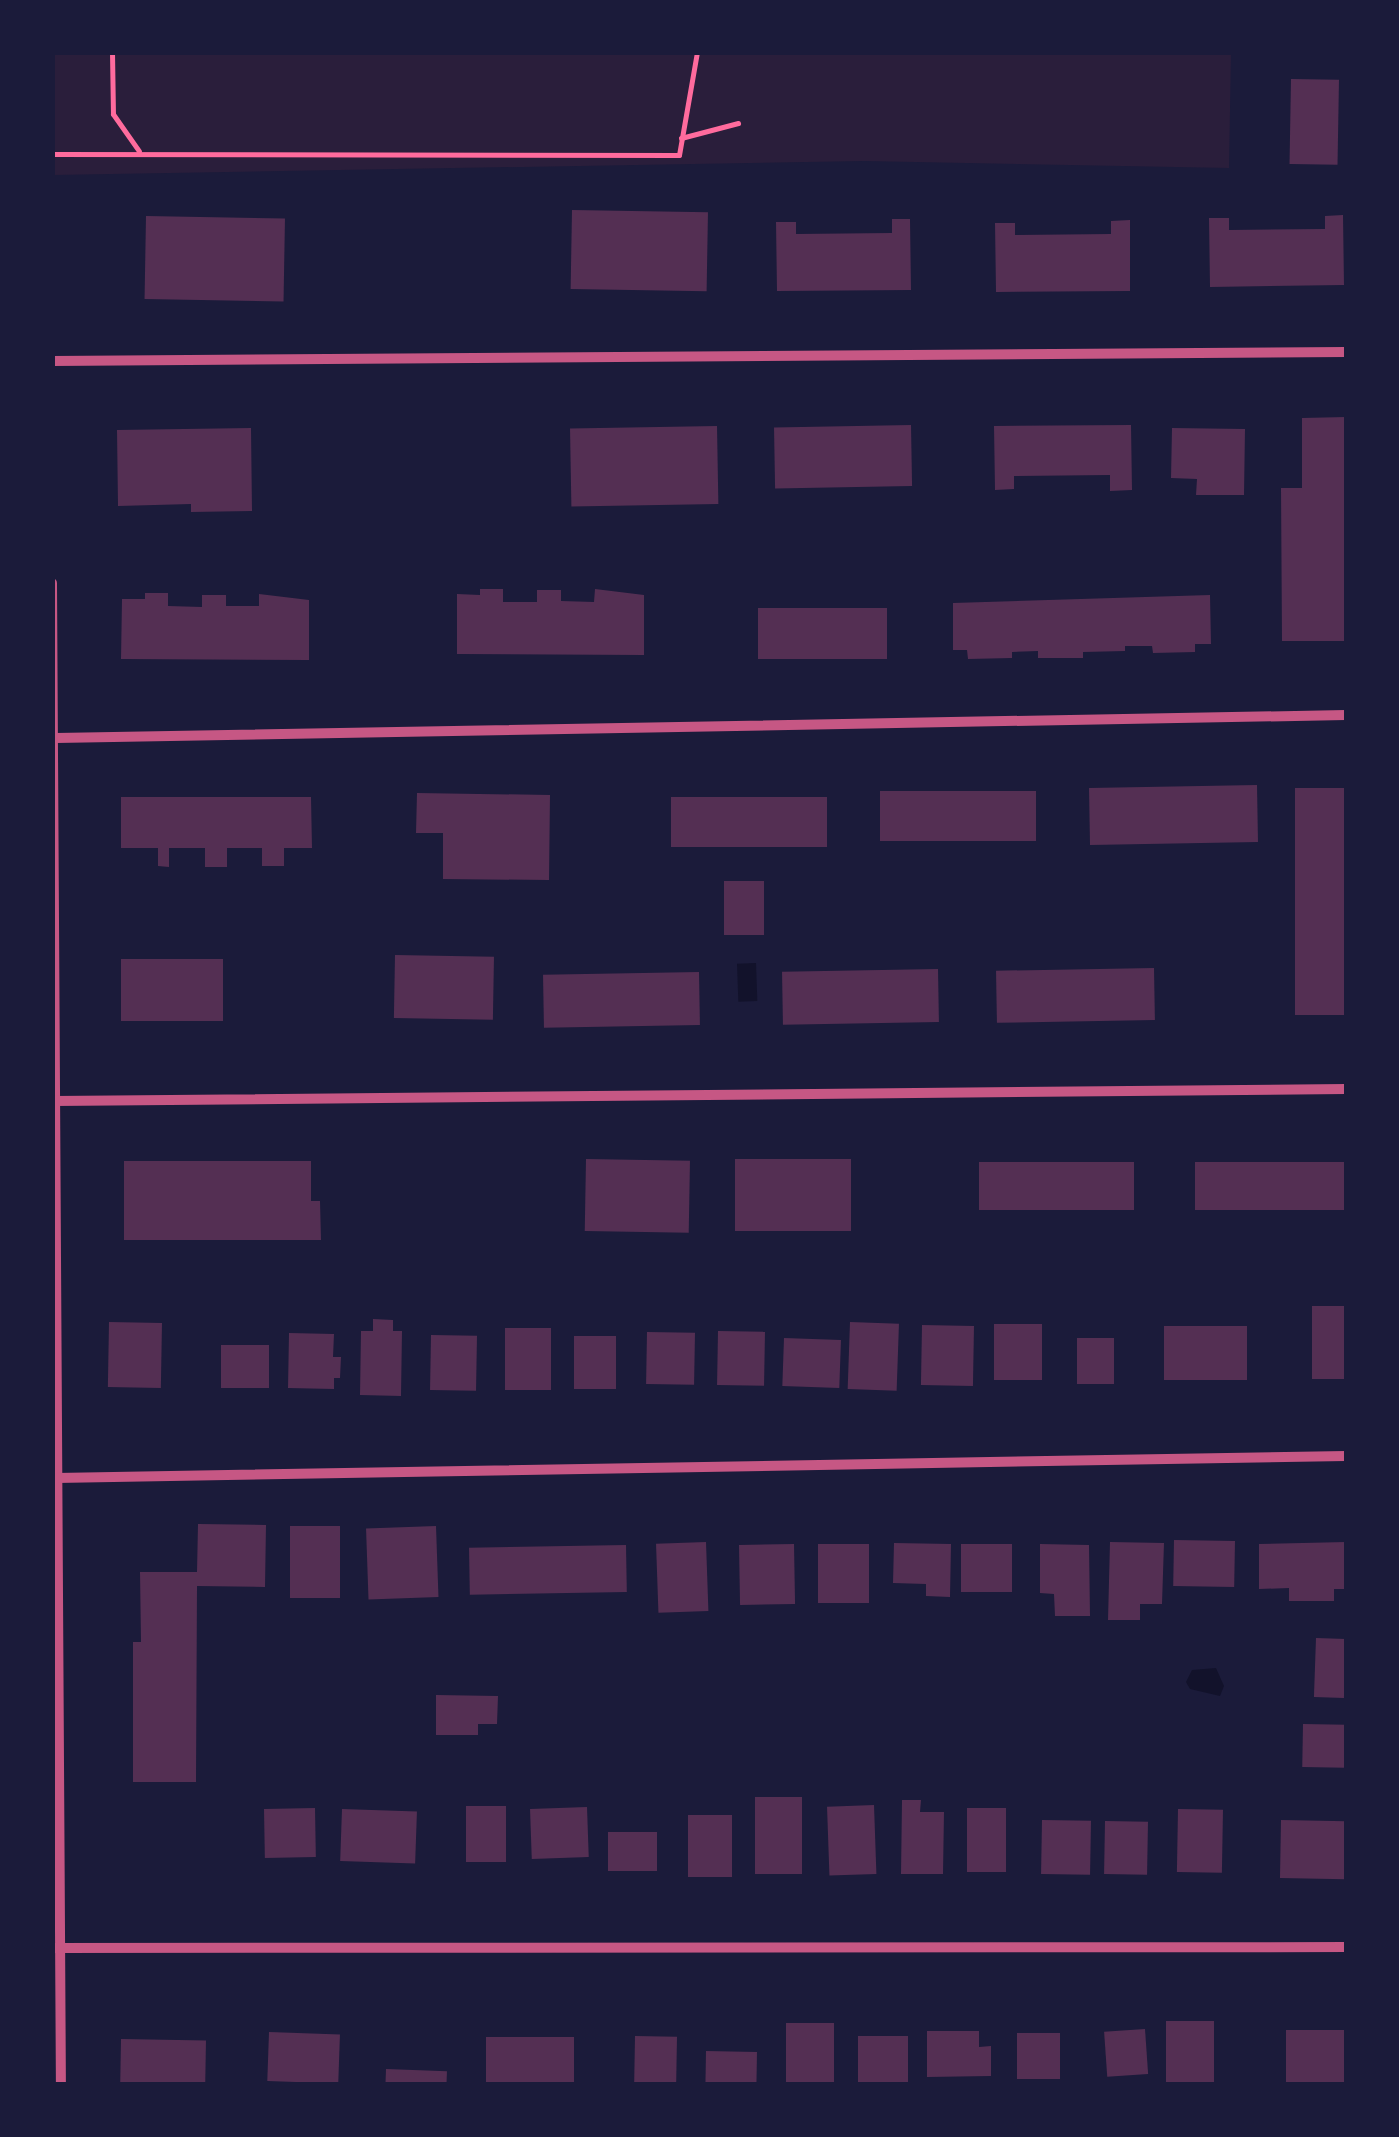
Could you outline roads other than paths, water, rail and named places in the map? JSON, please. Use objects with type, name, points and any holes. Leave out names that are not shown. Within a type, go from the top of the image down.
[{"type":"street","points":[[52,360],[1346,352]]},
{"type":"street","points":[[52,583],[56,738],[55,1948],[61,2084]]},
{"type":"street","points":[[56,738],[1346,715]]},
{"type":"street","points":[[54,1101],[1346,1089]]},
{"type":"street","points":[[56,1478],[1346,1456]]},
{"type":"street","points":[[55,1948],[1346,1946]]}]
